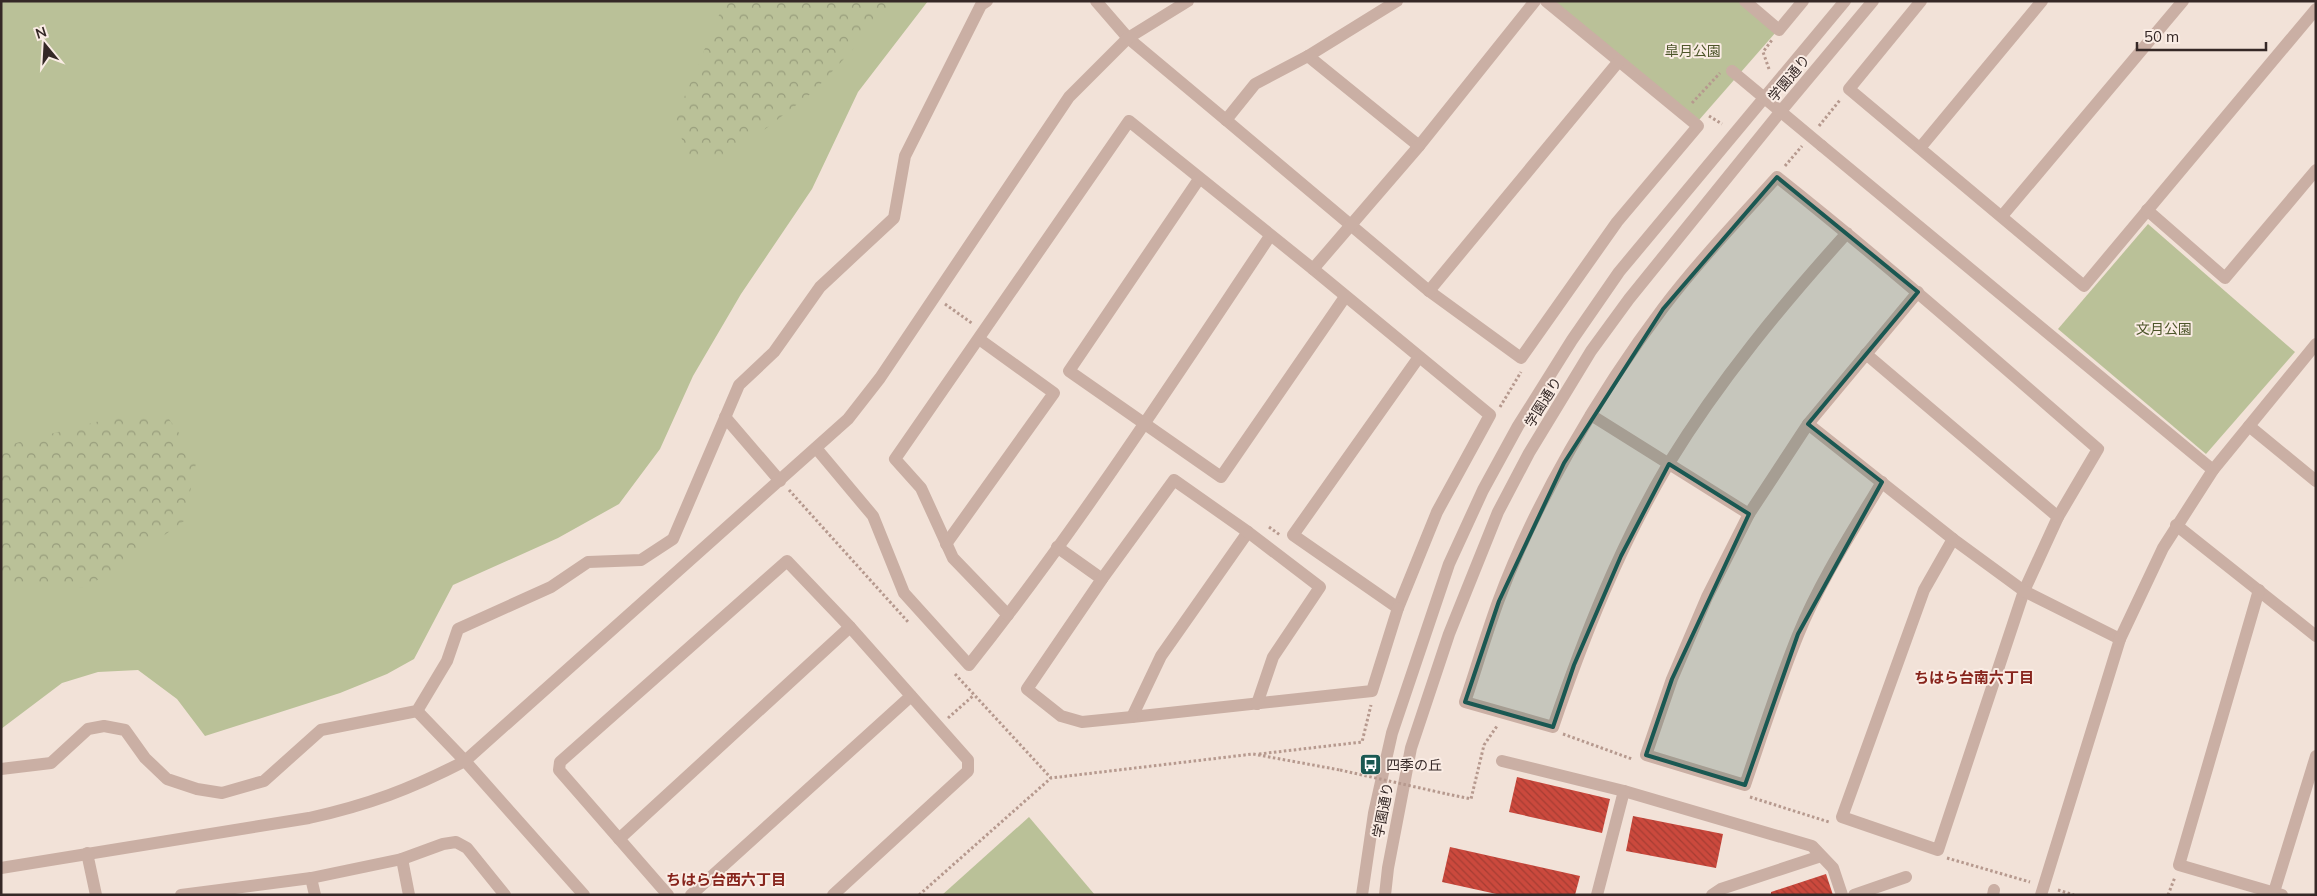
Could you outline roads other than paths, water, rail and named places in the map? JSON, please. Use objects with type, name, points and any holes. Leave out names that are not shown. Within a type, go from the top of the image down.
[{"type":"street","points":[[1,769],[51,763],[88,729],[104,726],[125,730],[145,758],[166,779],[196,789],[222,793],[264,781],[321,730],[417,711],[447,661],[458,629],[551,587],[588,562],[641,560],[673,539],[739,385],[774,352],[820,286],[894,218],[906,156],[981,5],[987,1]]},
{"type":"street","points":[[1096,1],[1128,38],[1430,291],[1521,358],[1617,222],[1698,126],[1546,1]]},
{"type":"street","points":[[1,868],[308,818],[345,810],[386,798],[465,761],[848,419],[880,378],[1069,98],[1128,38],[1188,1]]},
{"type":"street","points":[[1226,120],[1255,84],[1308,56],[1397,1]]},
{"type":"street","points":[[1313,270],[1419,146],[1535,1]]},
{"type":"street","points":[[1745,1],[1780,30],[1803,1]]},
{"type":"street","name":"学園通り","points":[[1362,895],[1374,814],[1392,733],[1449,564],[1483,490],[1518,426],[1572,340],[1619,272],[1845,1]]},
{"type":"street","name":"学園通り","points":[[1385,895],[1398,806],[1411,748],[1452,626],[1498,512],[1528,453],[1591,352],[1629,299],[1873,1]]},
{"type":"street","points":[[1921,1],[1849,89],[2084,286],[2316,9]]},
{"type":"street","points":[[1920,148],[2042,1]]},
{"type":"street","points":[[2002,216],[2183,1]]},
{"type":"street","points":[[1308,56],[1419,146]]},
{"type":"street","points":[[1430,291],[1619,61]]},
{"type":"street","points":[[1732,71],[2213,470]]},
{"type":"street","points":[[1008,615],[953,558],[921,488],[895,459],[1129,121],[1490,415],[1437,512],[1398,608],[1372,691],[1257,704],[1082,722],[1060,716],[1027,689],[1174,480],[1248,532],[1320,587],[1273,657],[1257,704]]},
{"type":"street","points":[[2147,210],[2225,278],[2316,170]]},
{"type":"street","points":[[1847,233],[1799,286],[1758,338],[1720,388],[1669,464],[1610,581],[1574,665],[1553,726],[1465,702],[1499,601],[1522,547],[1564,463],[1591,415],[1663,309],[1703,259],[1777,176],[1847,233],[1918,292],[2098,449],[2058,517],[2024,591],[1938,850],[1842,817],[1924,590],[1953,539]]},
{"type":"street","points":[[1200,178],[1069,372],[1145,423],[1220,477],[1345,297]]},
{"type":"street","points":[[816,448],[874,516],[904,593],[969,664],[1008,615],[1145,423],[1270,236]]},
{"type":"street","points":[[1882,482],[1828,574],[1798,634],[1772,704],[1745,786],[1646,756],[1672,679],[1707,597],[1749,514],[1808,424],[1918,292]]},
{"type":"street","points":[[946,544],[1054,393],[980,338]]},
{"type":"street","points":[[2043,890],[2120,639],[2163,548],[2213,470],[2316,344]]},
{"type":"street","points":[[1866,354],[2058,517]]},
{"type":"street","points":[[1398,608],[1293,535],[1419,357]]},
{"type":"street","points":[[1591,415],[1749,514]]},
{"type":"street","points":[[725,417],[780,480]]},
{"type":"street","points":[[1808,424],[1953,539],[2024,591],[2120,639]]},
{"type":"street","points":[[2249,426],[2316,482]]},
{"type":"street","points":[[2176,525],[2316,636]]},
{"type":"street","points":[[1132,717],[1161,656],[1248,532]]},
{"type":"street","points":[[1057,547],[1102,580]]},
{"type":"street","points":[[668,895],[559,770],[560,762],[787,561],[850,627],[968,760],[968,771],[833,895]]},
{"type":"street","points":[[2259,590],[2179,865],[2278,894],[2316,756]]},
{"type":"street","points":[[619,839],[850,627]]},
{"type":"street","points":[[691,895],[911,696]]},
{"type":"street","points":[[417,711],[465,761],[584,895]]},
{"type":"street","points":[[1502,761],[1624,791],[1812,846],[1833,868],[1842,895]]},
{"type":"street","points":[[1597,895],[1624,791]]},
{"type":"street","points":[[181,895],[311,878],[402,859],[443,844],[456,842],[467,848],[505,895]]},
{"type":"street","points":[[87,853],[96,895]]},
{"type":"street","points":[[1712,895],[1721,889],[1821,856]]},
{"type":"street","points":[[402,859],[409,895]]},
{"type":"street","points":[[1854,895],[1906,877]]},
{"type":"street","points":[[311,878],[315,895]]},
{"type":"place","name":"四季の丘","points":[[1370,765]]},
{"type":"district","name":"ちはら台南六丁目","points":[[1974,678]]},
{"type":"district","name":"ちはら台西六丁目","points":[[726,880]]},
{"type":"park label","name":"皐月公園","points":[[1693,51]]},
{"type":"park label","name":"文月公園","points":[[2164,329]]}]
